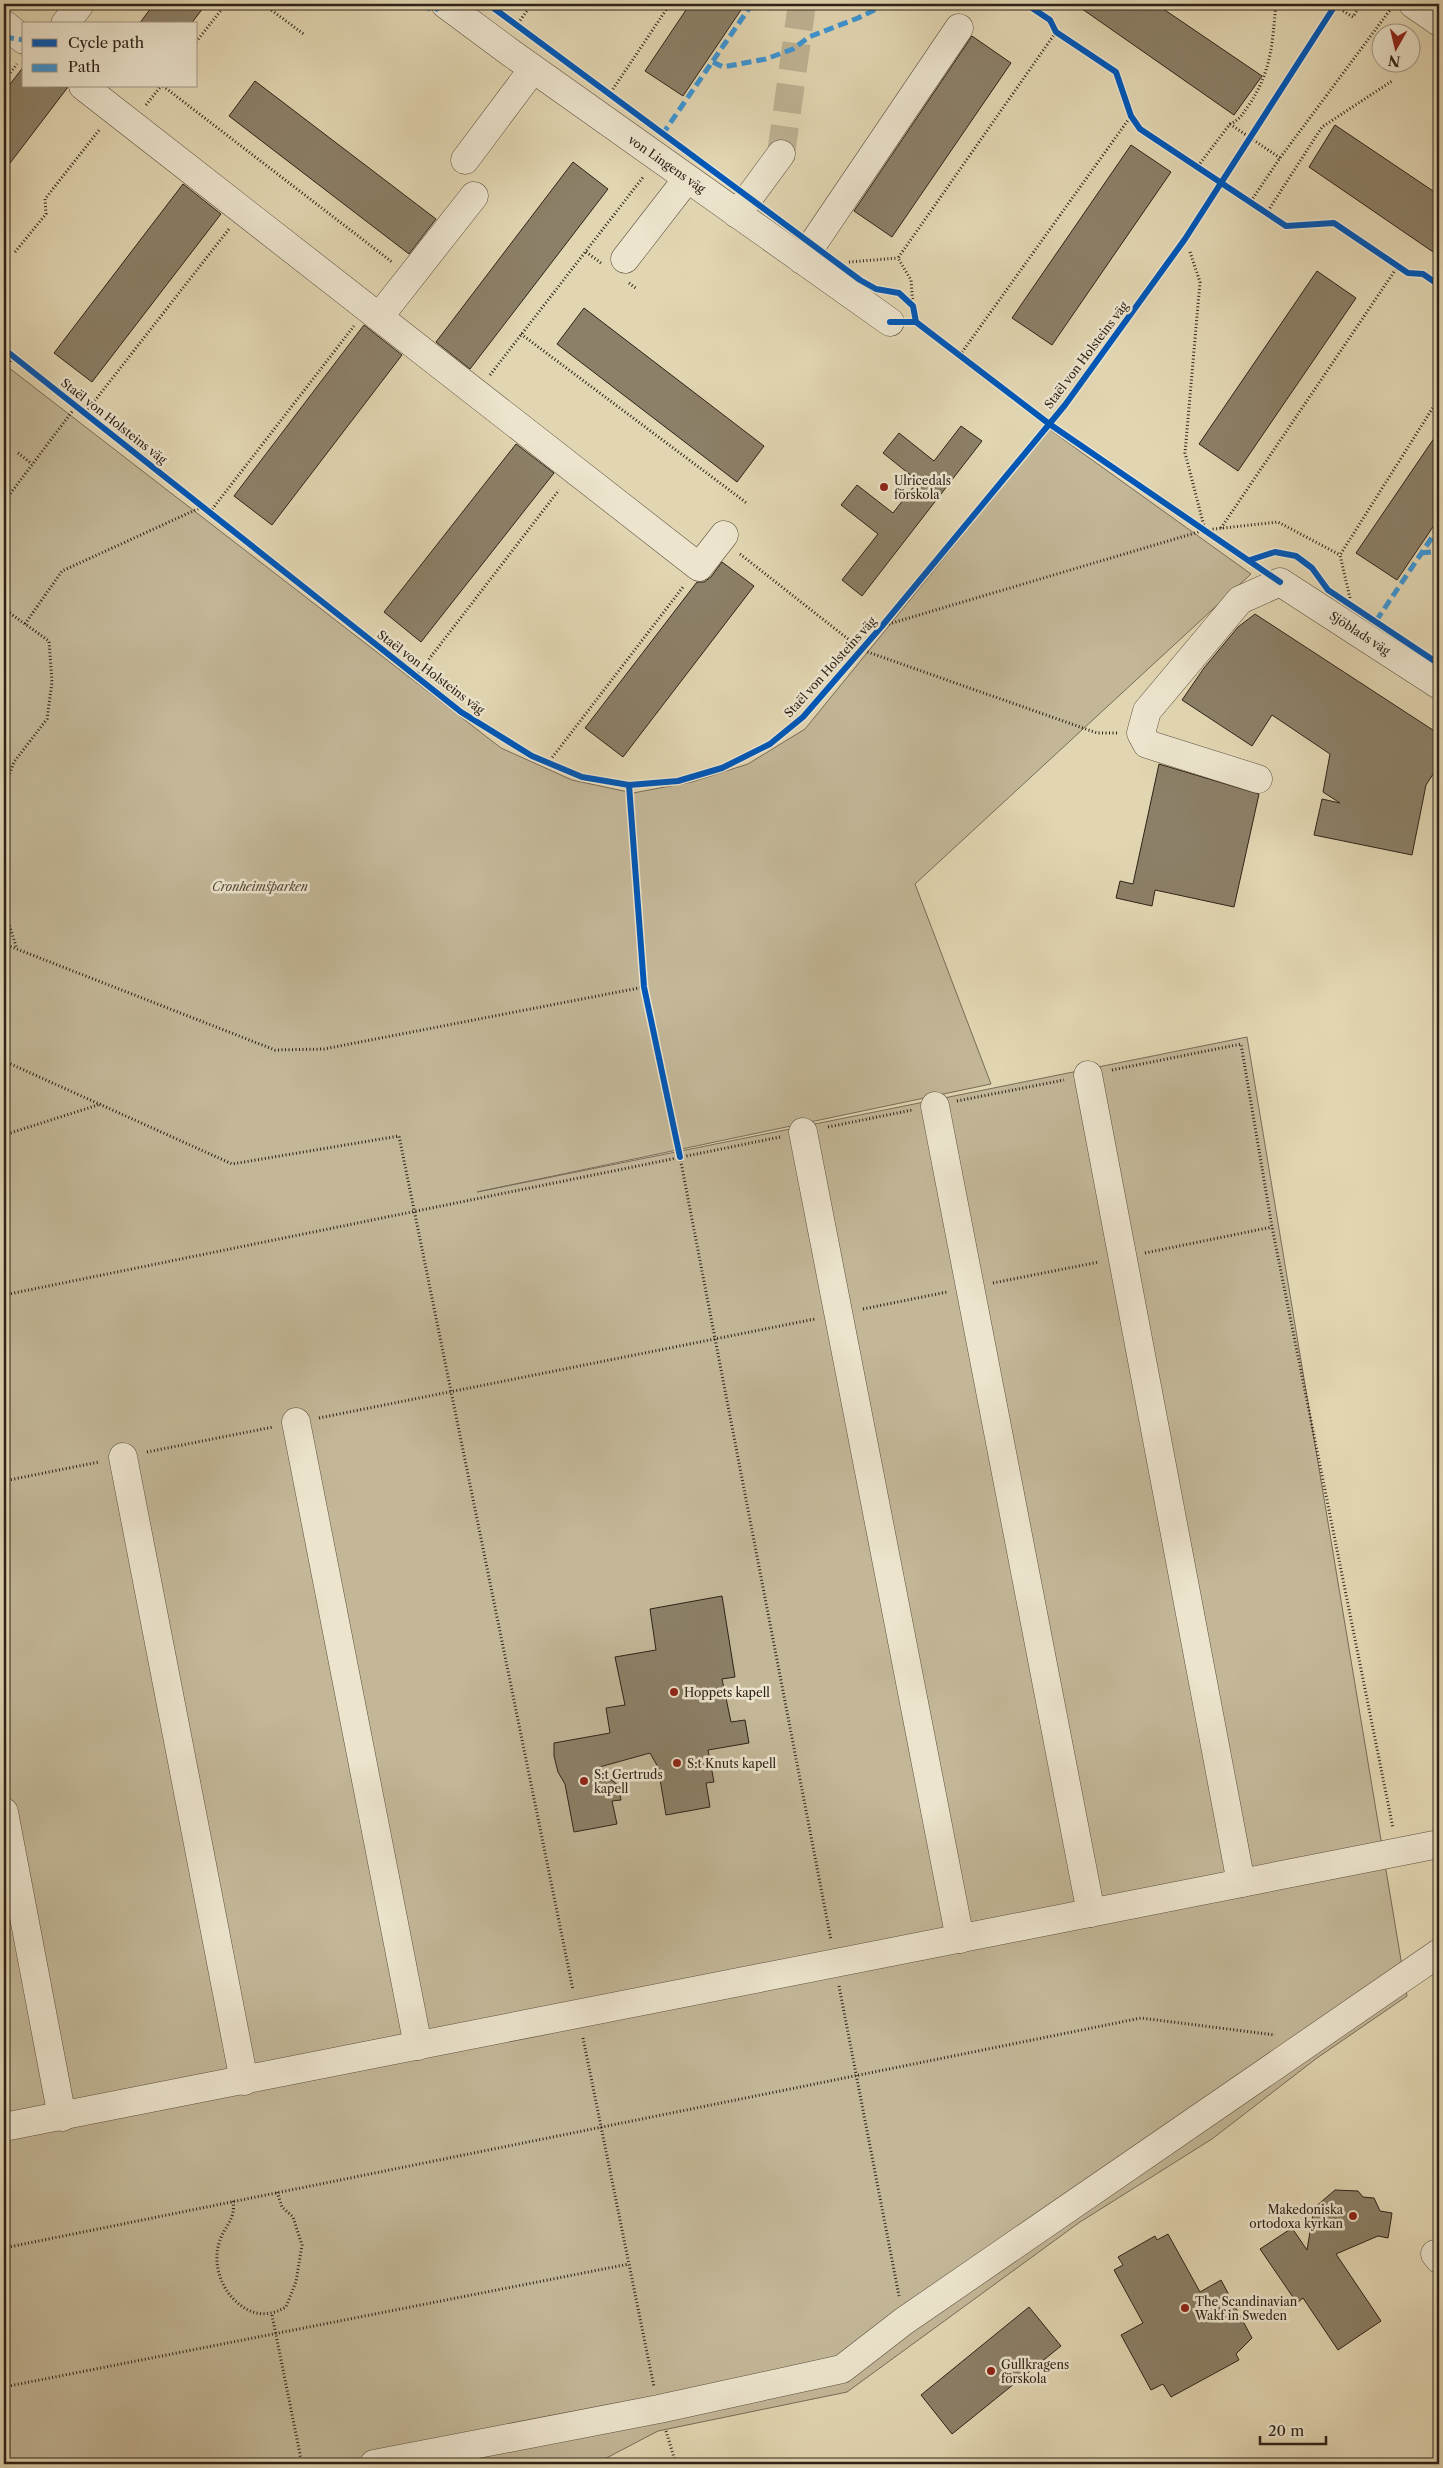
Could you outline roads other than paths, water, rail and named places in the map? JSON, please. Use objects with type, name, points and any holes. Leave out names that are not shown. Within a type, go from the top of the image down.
[{"type":"street","points":[[66,22],[80,4]]},
{"type":"street","name":"von Lingens väg","points":[[445,4],[533,69],[890,322]]},
{"type":"street","points":[[1405,8],[1439,22]]},
{"type":"street","points":[[4,24],[21,51]]},
{"type":"street","points":[[802,260],[959,28]]},
{"type":"street","points":[[465,160],[533,69]]},
{"type":"street","points":[[86,88],[699,567],[724,534]]},
{"type":"street","points":[[737,214],[781,154]]},
{"type":"street","points":[[625,259],[687,179]]},
{"type":"street","points":[[373,312],[410,276],[474,196]]},
{"type":"street","name":"Sjöblads väg","points":[[1258,779],[1148,744],[1141,733],[1147,711],[1240,600],[1280,582],[1439,685]]},
{"type":"street","points":[[1088,1075],[1241,1883]]},
{"type":"street","points":[[935,1106],[1091,1913]]},
{"type":"street","points":[[802,1132],[960,1939]]},
{"type":"street","points":[[296,1422],[418,2046]]},
{"type":"street","points":[[123,1457],[244,2081]]},
{"type":"street","points":[[4,1812],[62,2117]]},
{"type":"street","points":[[4,2127],[1439,1844]]},
{"type":"street","points":[[374,2464],[658,2409],[842,2369],[904,2321],[1439,1952]]},
{"type":"tunnel","points":[[781,154],[802,4]]},
{"type":"place","name":"Ulricedals förskola","points":[[884,487]]},
{"type":"place","name":"Hoppets kapell","points":[[674,1692]]},
{"type":"place","name":"S:t Knuts kapell","points":[[677,1763]]},
{"type":"place","name":"S:t Gertruds kapell","points":[[584,1781]]},
{"type":"place","name":"Makedoniska ortodoxa kyrkan","points":[[1353,2216]]},
{"type":"place","name":"The Scandinavian Wakf in Sweden","points":[[1185,2308]]},
{"type":"place","name":"Gullkragens förskola","points":[[991,2371]]},
{"type":"park label","name":"Cronheimsparken","points":[[260,886]]}]
